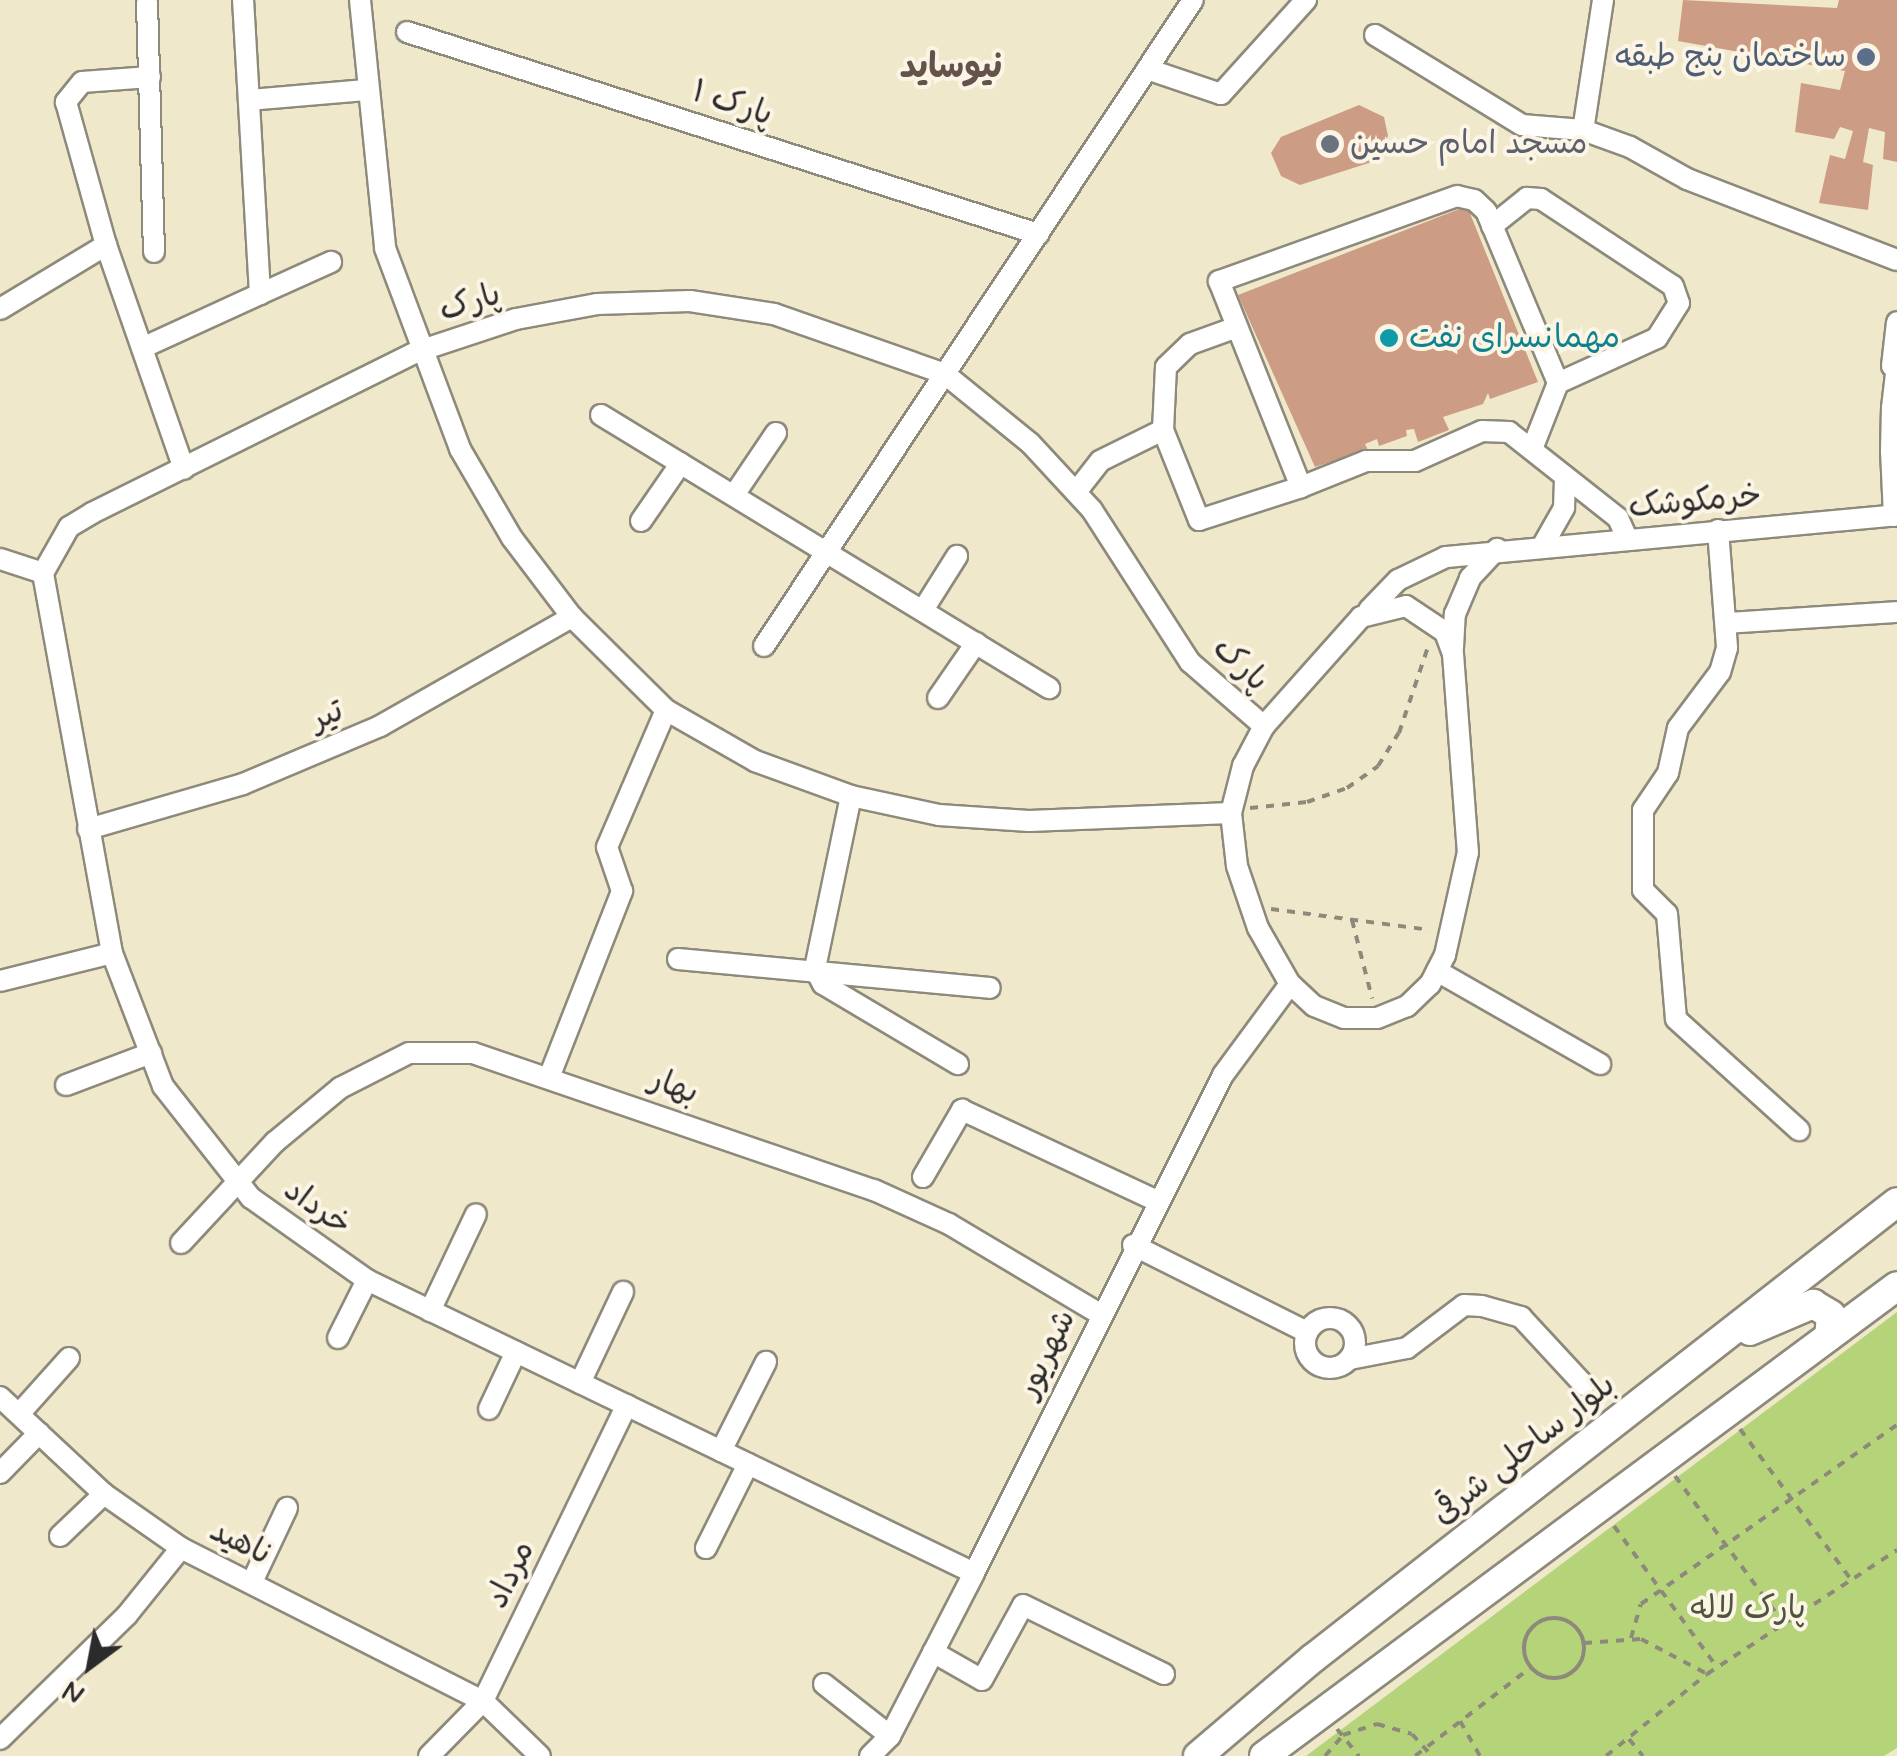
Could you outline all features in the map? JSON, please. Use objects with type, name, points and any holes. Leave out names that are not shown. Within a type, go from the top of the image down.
[{"type":"main road","name":"بلوار ساحلی شرقی","points":[[1198,1756],[1312,1659],[1897,1202]]},
{"type":"main road","points":[[1264,1756],[1897,1286]]},
{"type":"main road","points":[[1704,1354],[1813,1304],[1831,1315],[1829,1336]]},
{"type":"street","points":[[243,0],[260,294]]},
{"type":"street","points":[[360,0],[384,248],[419,350],[460,449],[512,538],[572,617],[666,710],[755,760],[851,796],[939,814],[1029,821],[1231,812],[1251,906],[1290,984],[1314,1006],[1344,1018],[1377,1018],[1407,1006],[1436,971],[1450,931],[1468,852],[1453,654],[1455,614],[1470,578],[1498,549]]},
{"type":"street","points":[[1147,69],[1221,94],[1306,0]]},
{"type":"street","points":[[1582,130],[1603,0]]},
{"type":"street","points":[[764,646],[1147,69],[1188,1]]},
{"type":"street","points":[[147,2],[154,252]]},
{"type":"street","name":"پارک ۱","points":[[407,32],[1038,234]]},
{"type":"street","points":[[1374,35],[1522,126],[1582,130],[1630,146],[1687,179],[1897,260]]},
{"type":"street","points":[[150,77],[82,82],[66,102],[106,245],[184,469]]},
{"type":"street","points":[[249,100],[366,90]]},
{"type":"street","points":[[1300,487],[1219,282],[1458,196],[1474,200],[1492,226],[1558,383]]},
{"type":"street","points":[[1492,226],[1527,198],[1541,198],[1672,286],[1679,303],[1657,338],[1558,383],[1532,449]]},
{"type":"street","points":[[0,308],[106,245]]},
{"type":"street","points":[[142,348],[331,262]]},
{"type":"street","name":"پارک","points":[[52,548],[92,513],[419,350],[516,319],[597,304],[690,302],[774,314],[945,374],[1030,442],[1076,492],[1190,662],[1264,726]]},
{"type":"street","points":[[1896,515],[1897,322]]},
{"type":"street","points":[[1237,327],[1190,344],[1166,368],[1163,430],[1200,520],[1366,461],[1415,461],[1482,431],[1509,432],[1618,518],[1626,538]]},
{"type":"street","points":[[601,415],[1049,688]]},
{"type":"street","points":[[1076,492],[1100,460],[1163,430]]},
{"type":"street","points":[[734,495],[776,434]]},
{"type":"street","points":[[641,521],[681,463]]},
{"type":"street","points":[[1543,545],[1564,508],[1565,479]]},
{"type":"street","name":"خرمکوشک","points":[[1231,812],[1243,766],[1264,726],[1398,580],[1446,557],[1498,549],[1896,515]]},
{"type":"street","points":[[1718,530],[1726,623],[1720,672],[1678,728],[1668,773],[1642,810],[1643,890],[1667,914],[1676,1019],[1799,1130]]},
{"type":"street","name":"خرداد","points":[[52,548],[43,573],[112,953],[163,1086],[251,1198],[367,1280],[974,1573]]},
{"type":"street","points":[[923,610],[957,556]]},
{"type":"street","points":[[0,559],[43,573]]},
{"type":"street","points":[[1361,617],[1406,606],[1436,624],[1453,654]]},
{"type":"street","points":[[1726,623],[1897,612]]},
{"type":"street","name":"تیر","points":[[88,830],[243,784],[380,726],[572,617]]},
{"type":"street","points":[[938,698],[976,643]]},
{"type":"street","points":[[550,1075],[622,891],[608,847],[666,710]]},
{"type":"street","points":[[851,796],[815,969],[822,984],[958,1064]]},
{"type":"street","points":[[0,982],[112,953]]},
{"type":"street","points":[[678,959],[990,988]]},
{"type":"street","points":[[1436,971],[1600,1064]]},
{"type":"street","name":"شهریور","points":[[870,1756],[890,1736],[1156,1201],[1224,1075],[1290,984]]},
{"type":"street","points":[[66,1085],[150,1053]]},
{"type":"street","name":"بهار","points":[[180,1244],[238,1182],[340,1088],[409,1053],[473,1053],[550,1075],[874,1190],[949,1224],[1100,1314]]},
{"type":"street","points":[[923,1177],[962,1110],[1156,1201]]},
{"type":"street","points":[[430,1311],[476,1214]]},
{"type":"street","points":[[1134,1245],[1308,1332]]},
{"type":"street","points":[[338,1338],[367,1280]]},
{"type":"street","points":[[580,1383],[623,1292]]},
{"type":"street","points":[[1350,1359],[1354,1335],[1344,1322],[1327,1318],[1308,1332],[1306,1348],[1314,1362],[1336,1367],[1350,1359],[1407,1348],[1464,1306],[1482,1306],[1521,1317],[1584,1385]]},
{"type":"street","points":[[490,1410],[516,1352]]},
{"type":"street","points":[[19,1414],[68,1358]]},
{"type":"street","points":[[722,1451],[766,1362]]},
{"type":"street","name":"ناهید","points":[[0,1397],[104,1494],[181,1548],[483,1702],[540,1756]]},
{"type":"street","name":"مرداد","points":[[429,1756],[483,1702],[627,1406]]},
{"type":"street","points":[[0,1473],[39,1434]]},
{"type":"street","points":[[706,1548],[748,1464]]},
{"type":"street","points":[[60,1536],[104,1494]]},
{"type":"street","points":[[252,1582],[288,1508]]},
{"type":"street","points":[[0,1739],[128,1615],[181,1548]]},
{"type":"street","points":[[933,1652],[982,1680],[1023,1604],[1164,1674]]},
{"type":"street","points":[[824,1684],[890,1736]]},
{"type":"path","points":[[1231,812],[1307,802],[1347,788],[1378,766],[1399,733],[1436,624]]},
{"type":"path","points":[[1251,906],[1450,931]]},
{"type":"path","points":[[1352,920],[1377,1018]]},
{"type":"path","points":[[1728,1413],[1853,1582]]},
{"type":"path","points":[[1631,1638],[1640,1604],[1897,1425]]},
{"type":"path","points":[[1662,1459],[1784,1625]]},
{"type":"path","points":[[1599,1505],[1717,1667]]},
{"type":"path","points":[[1606,1756],[1707,1674],[1897,1550]]},
{"type":"path","points":[[1546,1619],[1565,1620],[1584,1643],[1581,1662],[1566,1676],[1547,1678],[1530,1668],[1524,1639],[1546,1619]]},
{"type":"path","points":[[1584,1643],[1631,1638],[1707,1674]]},
{"type":"path","points":[[1414,1756],[1530,1668]]},
{"type":"path","points":[[1460,1720],[1480,1756]]},
{"type":"path","points":[[1325,1756],[1343,1735],[1377,1724],[1412,1734],[1432,1756]]},
{"type":"path","points":[[1630,1739],[1643,1756]]},
{"type":"green space","name":"پارک لاله","points":[[1897,1312],[1897,1748],[1884,1756],[1306,1756]]},
{"type":"building","points":[[1683,0],[1837,8],[1839,0],[1897,0],[1897,162],[1883,159],[1885,132],[1869,128],[1863,162],[1873,165],[1868,210],[1819,203],[1830,155],[1845,159],[1853,131],[1840,127],[1834,139],[1795,132],[1801,83],[1840,90],[1845,71],[1678,41]]},
{"type":"building","name":"مسجد امام حسین","points":[[1359,105],[1384,117],[1388,136],[1375,161],[1300,185],[1281,176],[1271,153],[1281,137]]},
{"type":"building","name":"مهمانسرای نفت","points":[[1467,206],[1538,382],[1490,399],[1488,393],[1483,404],[1443,417],[1449,430],[1418,442],[1414,429],[1406,430],[1407,436],[1379,446],[1377,439],[1365,444],[1368,450],[1315,467],[1238,295]]},
{"type":"place","name":"ساختمان پنج طبقه","points":[[1866,57]]},
{"type":"place","name":"مسجد امام حسین","points":[[1330,144]]},
{"type":"place","name":"مهمانسرای نفت","points":[[1389,338]]},
{"type":"district","name":"نیوساید","points":[[951,67]]}]
